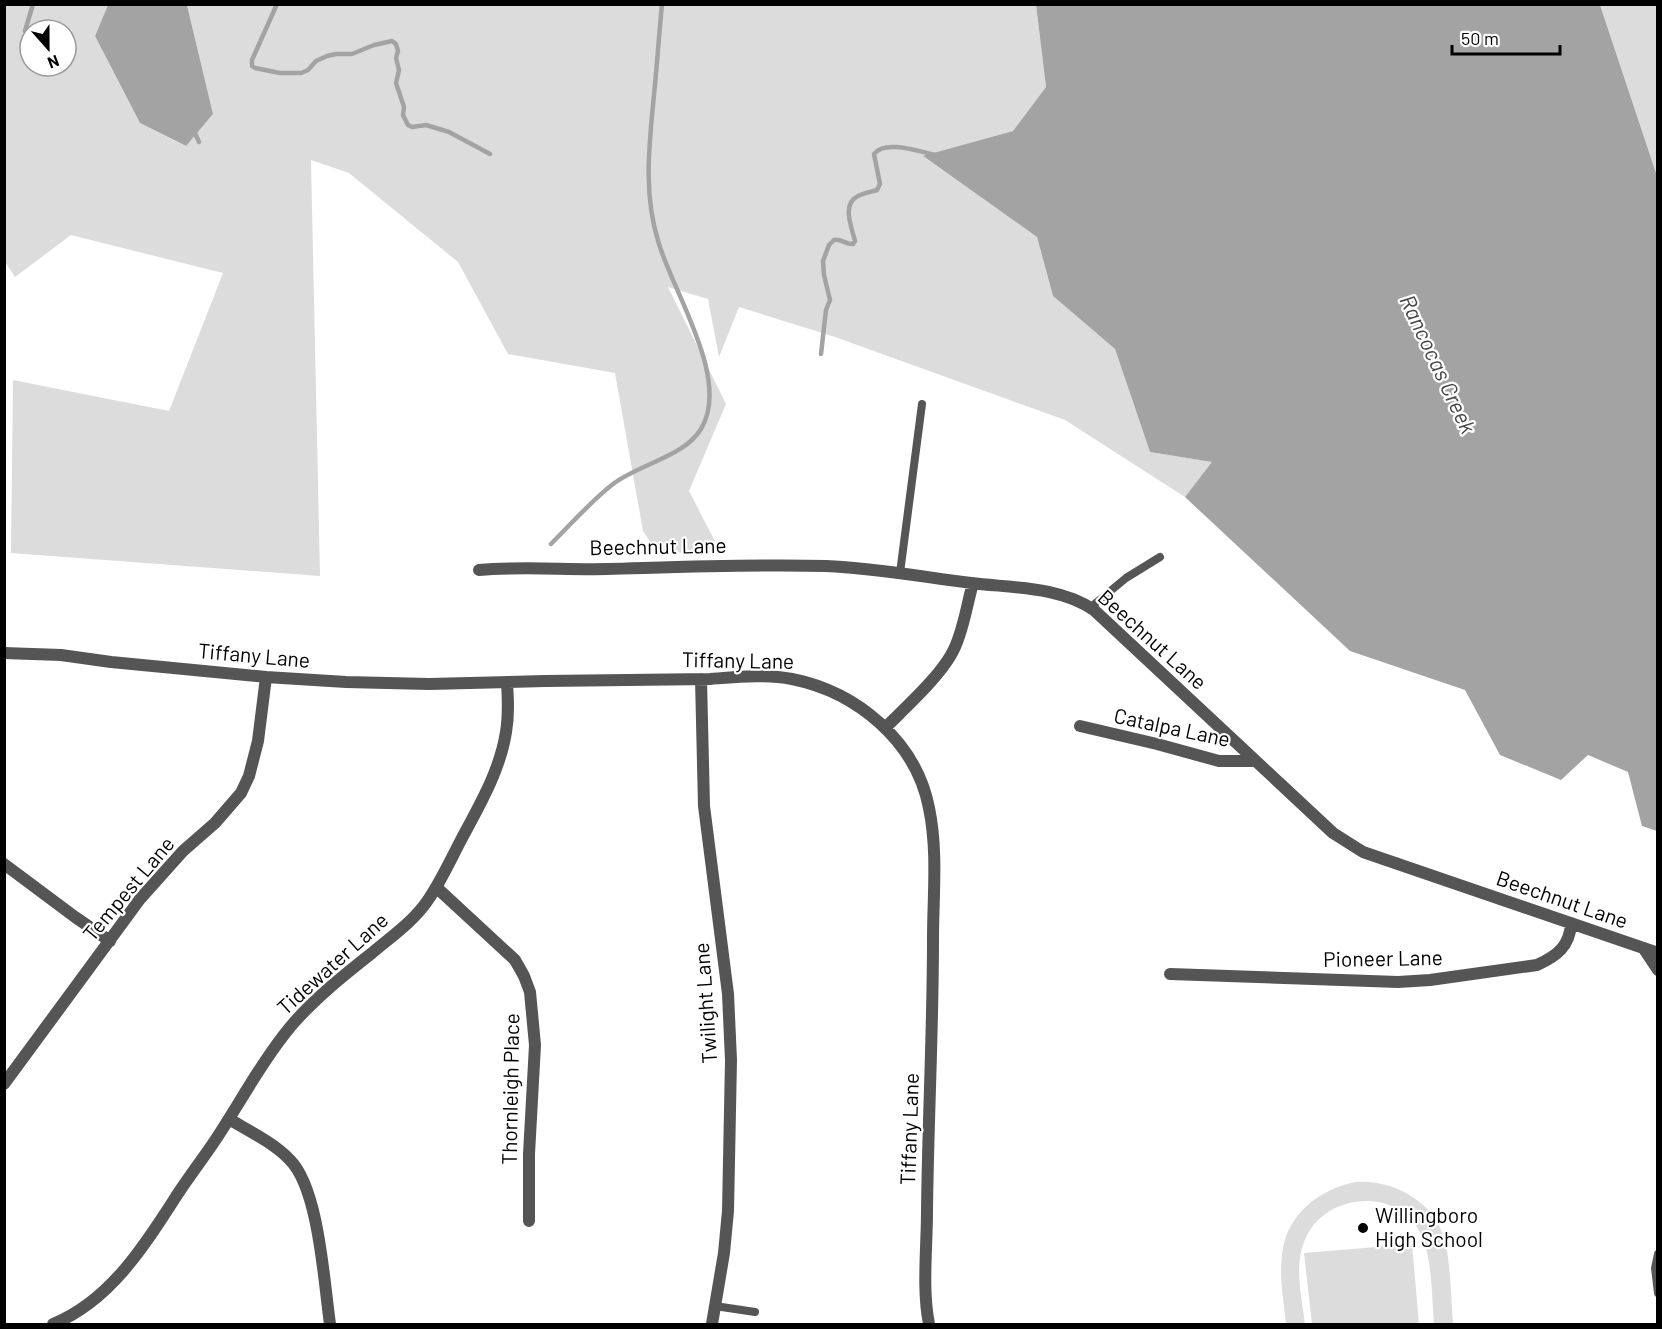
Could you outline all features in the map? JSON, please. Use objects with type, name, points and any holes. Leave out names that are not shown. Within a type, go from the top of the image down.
[{"type":"street","name":"Beechnut Lane","points":[[479,570],[758,564],[834,567],[1054,593],[1078,600],[1090,608],[1333,833],[1363,852],[1658,953]]},
{"type":"street","points":[[885,728],[928,684],[955,648],[973,583]]},
{"type":"street","name":"Tiffany Lane","points":[[4,653],[86,657],[111,662],[328,682],[429,684],[764,677],[790,679],[816,685],[862,708],[898,742],[912,762],[922,783],[933,831],[932,1037],[926,1284],[926,1309],[930,1324]]},
{"type":"street","name":"Tempest Lane","points":[[4,1084],[140,899],[183,851],[215,823],[241,793],[249,776],[258,741],[266,677]]},
{"type":"street","name":"Twilight Lane","points":[[701,679],[704,806],[727,983],[731,1039],[732,1103],[728,1210],[724,1253],[712,1324]]},
{"type":"street","name":"Tidewater Lane","points":[[53,1324],[75,1313],[93,1300],[124,1269],[152,1233],[292,1025],[325,993],[390,939],[427,903],[482,799],[503,749],[508,720],[507,682]]},
{"type":"street","name":"Catalpa Lane","points":[[1080,726],[1219,761],[1256,761]]},
{"type":"street","points":[[4,864],[110,941]]},
{"type":"street","name":"Thornleigh Place","points":[[436,887],[515,960],[530,992],[535,1054],[529,1154],[529,1221]]},
{"type":"street","name":"Pioneer Lane","points":[[1170,974],[1391,982],[1430,980],[1537,965],[1550,959],[1566,944],[1570,935],[1571,923]]},
{"type":"street","points":[[1644,949],[1658,970]]},
{"type":"street","points":[[229,1119],[278,1150],[291,1160],[301,1174],[313,1210],[330,1324]]},
{"type":"lane","points":[[900,573],[922,404]]},
{"type":"lane","points":[[1090,608],[1126,578],[1160,556]]},
{"type":"lane","points":[[1658,1254],[1655,1268],[1658,1293]]},
{"type":"lane","points":[[715,1306],[755,1312]]},
{"type":"shaded area","points":[[4,5],[108,5],[95,36],[140,123],[185,146],[213,114],[187,5],[1036,5],[1046,87],[1013,131],[924,157],[1037,237],[1053,296],[1115,349],[1150,452],[1213,462],[1185,497],[1065,420],[835,337],[739,307],[719,357],[708,299],[668,287],[726,404],[689,491],[721,553],[657,552],[643,531],[615,373],[508,354],[458,262],[349,173],[311,160],[320,576],[11,553],[13,380],[169,411],[223,273],[71,235],[15,277],[4,260]]},
{"type":"shaded area","points":[[1600,5],[1657,5],[1657,176]]},
{"type":"shaded area","points":[[1355,1182],[1370,1182],[1399,1190],[1424,1206],[1434,1217],[1446,1246],[1453,1324],[1434,1324],[1431,1278],[1425,1243],[1410,1218],[1395,1208],[1378,1202],[1360,1201],[1343,1205],[1326,1213],[1313,1226],[1304,1242],[1300,1262],[1305,1324],[1286,1324],[1281,1264],[1290,1228],[1306,1206],[1317,1198]]},
{"type":"shaded area","points":[[1412,1244],[1419,1324],[1312,1324],[1304,1253]]},
{"type":"water","points":[[108,5],[187,5],[213,114],[186,146],[140,123],[95,36]]},
{"type":"water","name":"Rancocas Creek","points":[[1036,5],[1600,5],[1657,176],[1657,831],[1642,826],[1628,772],[1588,755],[1561,780],[1500,755],[1465,690],[1350,651],[1185,497],[1212,462],[1150,452],[1115,349],[1053,296],[1037,237],[923,156],[1013,131],[1046,87]]},
{"type":"waterway","points":[[29,18],[33,4]]},
{"type":"waterway","points":[[277,4],[252,60],[252,66],[280,73],[301,73],[308,70],[316,61],[327,56],[352,54],[392,41],[396,44],[398,51],[396,58],[399,70],[396,83],[404,107],[403,115],[408,125],[412,127],[426,125],[449,132],[490,154]]},
{"type":"waterway","points":[[551,544],[613,484],[684,447],[701,429],[708,409],[709,386],[705,362],[659,244],[651,207],[649,152],[662,4]]},
{"type":"waterway","points":[[194,131],[199,142]]},
{"type":"waterway","points":[[821,354],[826,310],[830,300],[823,261],[829,245],[834,240],[850,244],[855,241],[849,217],[850,205],[858,196],[877,190],[880,184],[874,154],[886,147],[894,147],[936,155]]},
{"type":"place","name":"Willingboro High School","points":[[1363,1228]]}]
